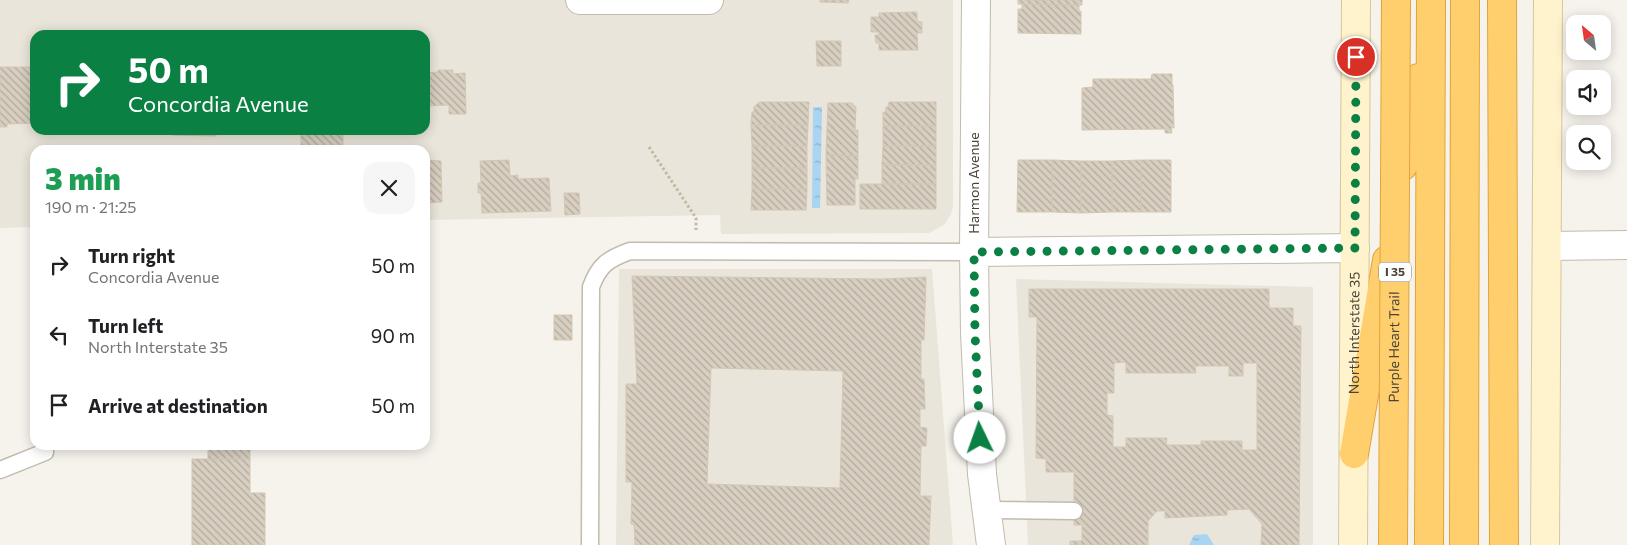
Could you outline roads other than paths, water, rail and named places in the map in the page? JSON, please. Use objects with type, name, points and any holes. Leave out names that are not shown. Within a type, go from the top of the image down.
[{"type":"highway","name":"Purple Heart Trail","points":[[1393,545],[1396,0]]},
{"type":"highway","points":[[1354,454],[1431,0]]},
{"type":"highway","name":"I 35","points":[[1429,545],[1431,0]]},
{"type":"highway","points":[[1464,545],[1465,0]]},
{"type":"highway","points":[[1502,0],[1504,545]]},
{"type":"main road","name":"North Interstate 35","points":[[1353,545],[1356,0]]},
{"type":"main road","points":[[1546,545],[1548,0]]},
{"type":"street","points":[[580,0],[709,0]]},
{"type":"street","name":"Harmon Avenue","points":[[976,0],[975,333],[982,474],[991,545]]},
{"type":"street","points":[[1547,246],[1627,246]]},
{"type":"street","points":[[974,252],[1355,248]]},
{"type":"lane","points":[[590,545],[591,287],[597,272],[611,258],[630,251],[974,252]]},
{"type":"lane","points":[[0,470],[45,452],[45,450]]},
{"type":"lane","points":[[987,510],[1074,511]]},
{"type":"water","points":[[813,107],[822,107],[820,208],[812,208]]},
{"type":"water","points":[[1207,534],[1214,545],[1189,545],[1194,535]]}]
